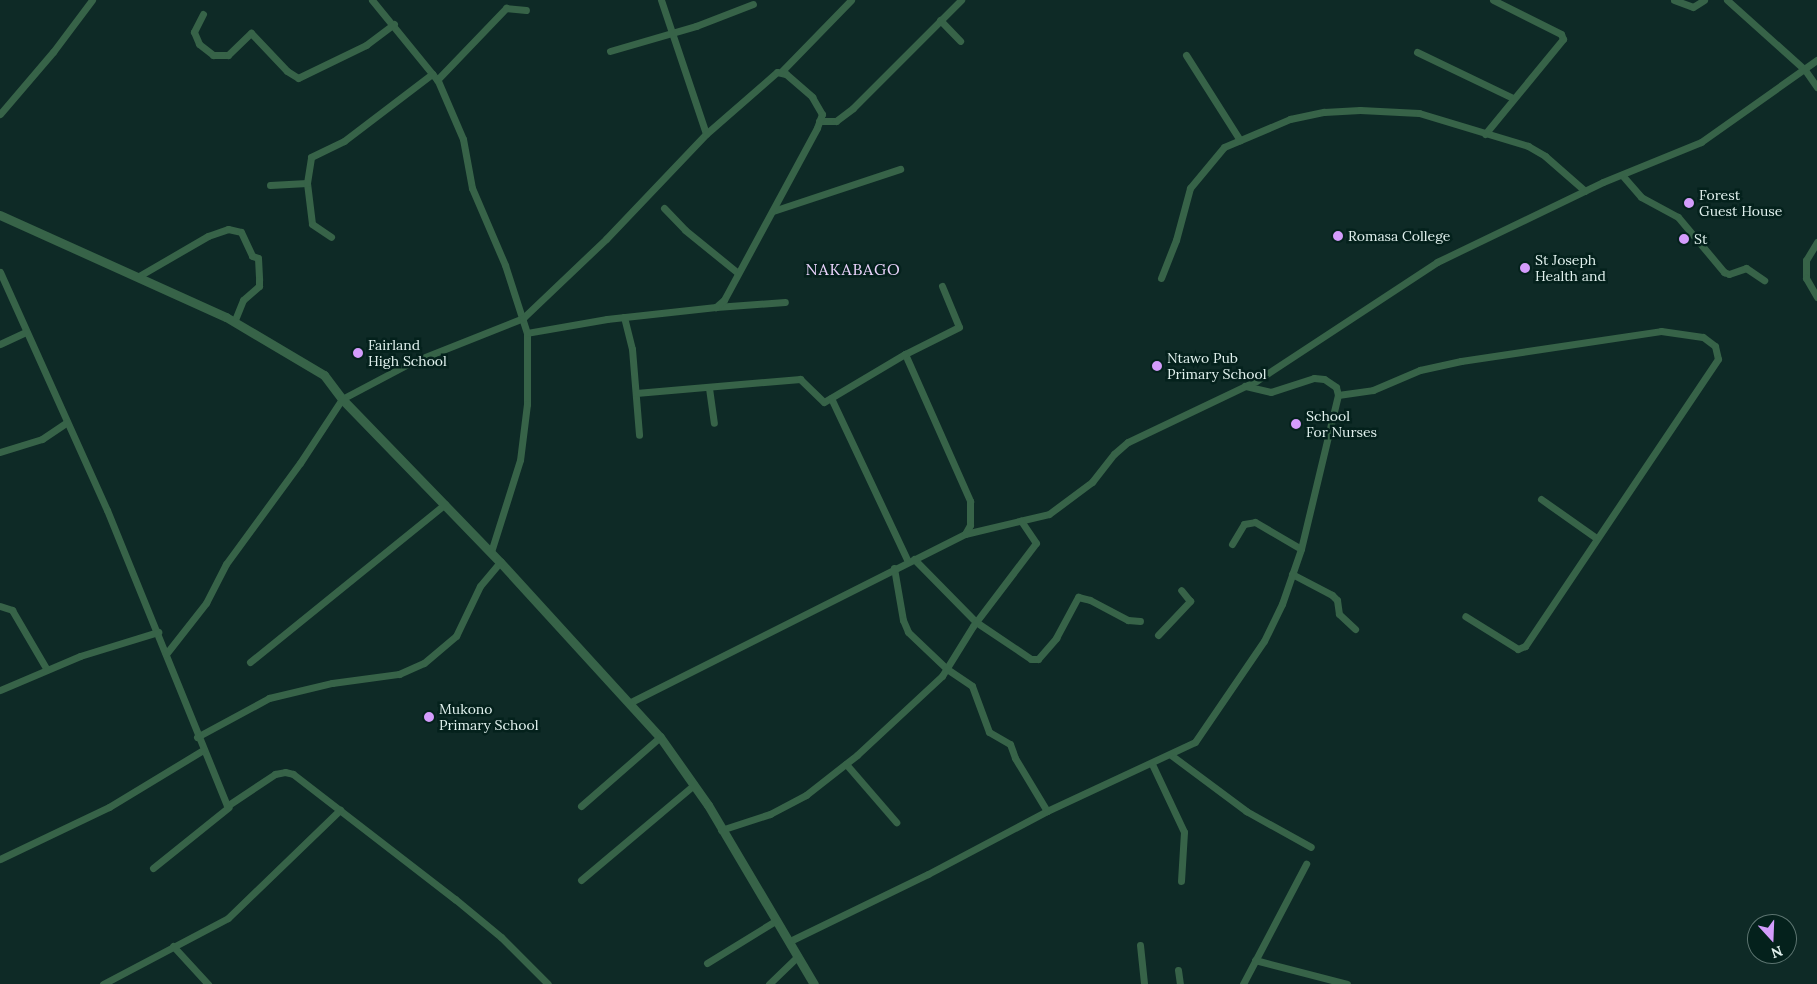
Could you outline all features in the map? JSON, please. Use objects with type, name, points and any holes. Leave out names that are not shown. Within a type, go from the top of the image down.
[{"type":"street","points":[[0,114],[53,52],[92,0]]},
{"type":"street","points":[[372,0],[394,24],[434,77],[463,139],[472,188],[505,265],[527,333],[528,404],[520,460],[491,552]]},
{"type":"street","points":[[661,0],[706,134]]},
{"type":"street","points":[[166,654],[206,603],[226,564],[342,399],[410,363],[523,318],[606,239],[706,134],[762,83],[782,71],[851,0]]},
{"type":"street","points":[[819,121],[836,121],[853,108],[961,0]]},
{"type":"street","points":[[1485,134],[1563,39],[1561,34],[1493,0]]},
{"type":"street","points":[[1674,0],[1693,7],[1704,0]]},
{"type":"street","points":[[1727,0],[1805,70],[1817,87]]},
{"type":"street","points":[[610,51],[671,33],[753,4]]},
{"type":"street","points":[[331,237],[312,224],[307,183],[311,157],[344,141],[434,77],[506,8],[526,10]]},
{"type":"street","points":[[203,14],[194,32],[199,44],[213,55],[228,55],[251,33],[260,39],[287,71],[298,78],[366,45],[394,24]]},
{"type":"street","points":[[940,20],[960,41]]},
{"type":"street","points":[[1417,52],[1513,98]]},
{"type":"street","points":[[1186,55],[1240,140]]},
{"type":"street","points":[[631,702],[894,568],[965,534],[1049,514],[1061,507],[1092,482],[1114,454],[1128,442],[1245,386],[1437,262],[1622,174],[1701,142],[1817,60]]},
{"type":"street","points":[[716,307],[774,211],[822,114],[815,101],[782,71]]},
{"type":"street","points":[[1161,278],[1176,240],[1190,188],[1224,147],[1290,119],[1324,112],[1392,109],[1418,112],[1528,146],[1545,156],[1585,191]]},
{"type":"street","points":[[774,211],[900,168]]},
{"type":"street","points":[[1622,174],[1641,197],[1678,217],[1724,272],[1733,273],[1746,268],[1764,280]]},
{"type":"street","points":[[270,185],[307,183]]},
{"type":"street","points":[[664,208],[685,230],[738,273]]},
{"type":"street","points":[[0,215],[139,276],[234,322],[312,365],[324,375],[342,399],[491,552],[631,702],[660,736],[694,785],[790,941],[814,984]]},
{"type":"street","points":[[139,276],[208,236],[228,228],[241,232],[252,256],[258,258],[259,286],[243,300],[234,322]]},
{"type":"street","points":[[1817,242],[1806,260],[1806,278],[1817,297]]},
{"type":"street","points":[[0,272],[158,632],[197,737],[228,807]]},
{"type":"street","points":[[636,393],[800,379],[824,402],[905,354],[959,327],[942,286]]},
{"type":"street","points":[[527,333],[624,318],[716,307],[785,302]]},
{"type":"street","points":[[624,318],[632,349],[639,435]]},
{"type":"street","points":[[1338,395],[1373,390],[1420,370],[1461,361],[1661,331],[1703,337],[1712,342],[1718,359],[1522,648],[1465,616]]},
{"type":"street","points":[[0,344],[26,332]]},
{"type":"street","points":[[905,354],[970,501],[970,525],[965,534]]},
{"type":"street","points":[[790,941],[928,874],[1047,811],[1152,764],[1195,742],[1208,726],[1264,641],[1292,574],[1301,549],[1338,395],[1336,387],[1324,379],[1314,378],[1271,392],[1245,386]]},
{"type":"street","points":[[709,388],[714,423]]},
{"type":"street","points":[[831,398],[911,560],[976,622],[1034,660],[1056,638],[1078,597],[1090,600],[1128,620],[1140,621]]},
{"type":"street","points":[[0,452],[42,439],[67,422]]},
{"type":"street","points":[[1541,499],[1596,538]]},
{"type":"street","points":[[250,662],[445,504]]},
{"type":"street","points":[[721,830],[788,805],[846,764],[947,669],[976,622],[1036,543],[1021,520]]},
{"type":"street","points":[[1232,544],[1244,524],[1254,522],[1301,549]]},
{"type":"street","points":[[197,737],[269,698],[332,682],[390,676],[424,663],[456,636],[480,586],[500,562]]},
{"type":"street","points":[[894,568],[903,620],[908,632],[947,669],[972,686],[989,732],[1010,744],[1014,758],[1047,811]]},
{"type":"street","points":[[1292,574],[1332,595],[1337,600],[1340,614],[1355,629]]},
{"type":"street","points":[[1158,634],[1190,602],[1181,590]]},
{"type":"street","points":[[0,606],[12,610],[47,670]]},
{"type":"street","points":[[0,690],[47,670],[158,632]]},
{"type":"street","points":[[581,806],[660,736]]},
{"type":"street","points":[[0,859],[109,807],[203,750]]},
{"type":"street","points":[[1171,755],[1246,811],[1310,848]]},
{"type":"street","points":[[846,764],[896,822]]},
{"type":"street","points":[[1152,764],[1184,832],[1181,881]]},
{"type":"street","points":[[153,868],[228,807],[275,774],[285,772],[293,774],[463,905],[548,984]]},
{"type":"street","points":[[581,880],[694,785]]},
{"type":"street","points":[[103,984],[233,914],[340,810]]},
{"type":"street","points":[[1243,984],[1306,864]]},
{"type":"street","points":[[707,963],[777,920]]},
{"type":"street","points":[[1140,945],[1144,984]]},
{"type":"street","points":[[173,946],[208,984]]},
{"type":"street","points":[[769,984],[798,956]]},
{"type":"street","points":[[1255,960],[1347,984]]},
{"type":"street","points":[[1178,970],[1180,984]]},
{"type":"place","name":"Forest Guest House","points":[[1689,203]]},
{"type":"place","name":"Romasa College","points":[[1338,236]]},
{"type":"place","name":"St","points":[[1684,239]]},
{"type":"place","name":"St Joseph Health and","points":[[1525,268]]},
{"type":"place","name":"Fairland High School","points":[[358,353]]},
{"type":"place","name":"Ntawo Pub Primary School","points":[[1157,366]]},
{"type":"place","name":"School For Nurses","points":[[1296,424]]},
{"type":"place","name":"Mukono Primary School","points":[[429,717]]},
{"type":"district","name":"NAKABAGO","points":[[853,269]]}]
